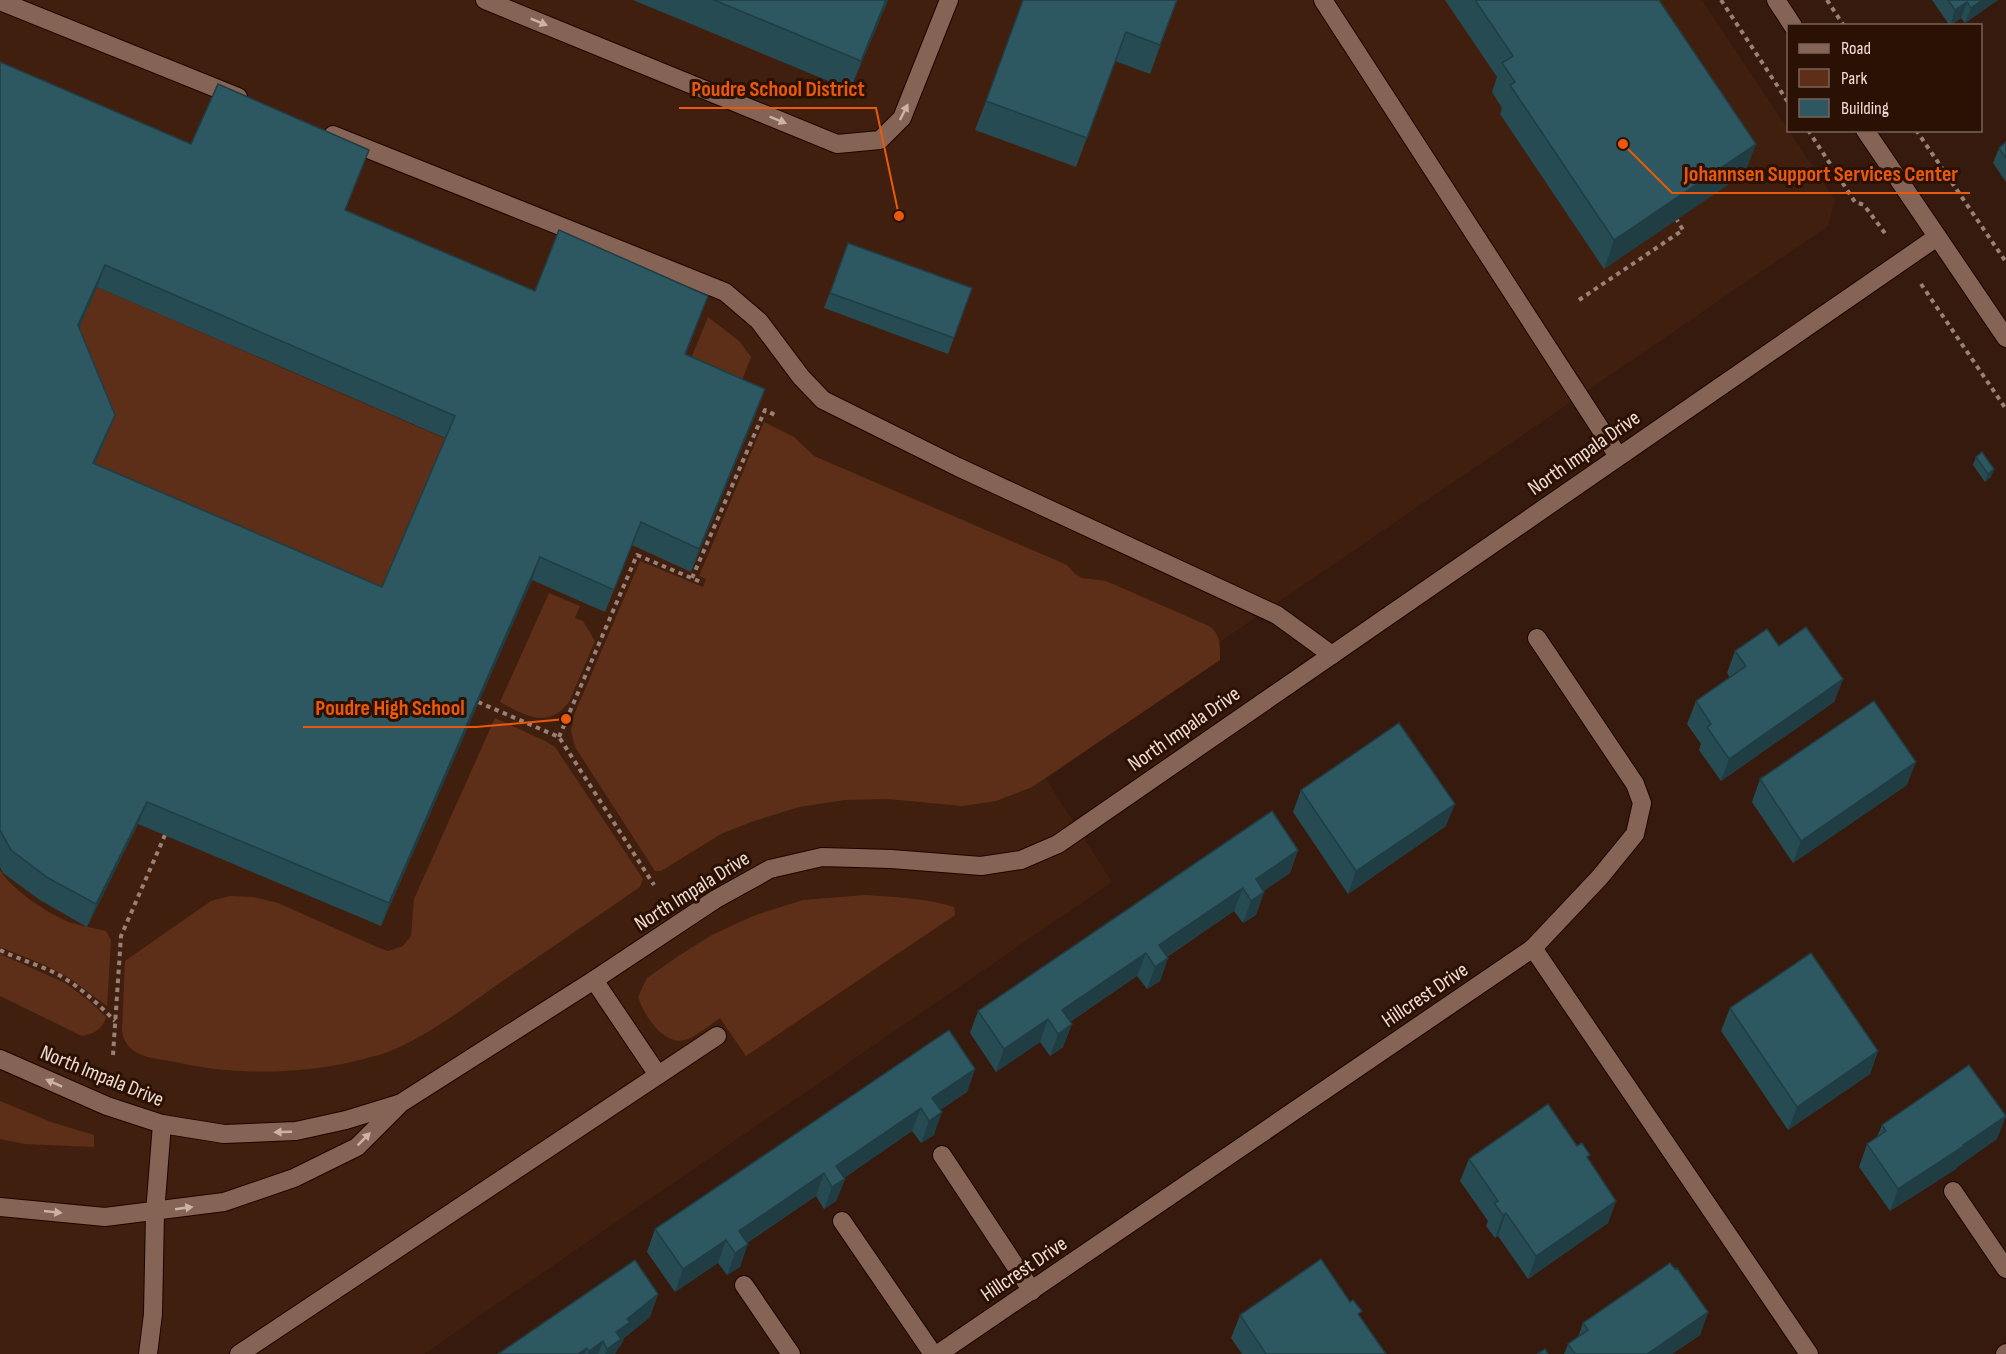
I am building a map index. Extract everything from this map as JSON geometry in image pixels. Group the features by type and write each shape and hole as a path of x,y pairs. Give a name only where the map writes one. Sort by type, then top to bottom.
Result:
{"street":[{"path":"485,0 837,144 880,140 902,118 949,0"},
{"path":"1323,0 1618,456"},
{"path":"1776,0 1792,24"},
{"path":"0,2 30,7 249,102"},
{"path":"315,128 725,292 759,321 801,377 823,400 958,467 1277,615 1332,656"},
{"path":"1865,132 2006,338"},
{"name":"North Impala Drive","path":"0,1207 105,1218 224,1203 294,1178 357,1147 401,1103 716,899 770,869 822,857 891,859 981,866 1021,860 1058,844 1937,237"},
{"name":"Hillcrest Drive","path":"936,1354 1032,1291 1533,948 1600,877 1635,834 1642,803 1635,784 1537,638"},
{"path":"1533,948 1809,1354"},
{"path":"594,980 658,1075"},
{"path":"239,1354 717,1036"},
{"name":"North Impala Drive","path":"0,1059 107,1106 162,1124 224,1134 296,1131 345,1120 401,1103"},
{"path":"148,1354 153,1314 155,1213 162,1124"},
{"path":"942,1155 1032,1291"},
{"path":"1953,1191 2006,1269"},
{"path":"842,1221 936,1354"},
{"path":"744,1286 791,1354"}],"path":[{"path":"1721,0 1787,100"},
{"path":"1827,0 1843,24"},
{"path":"1809,132 1855,202 1864,205 1959,338 2006,409"},
{"path":"1917,132 2006,262"},
{"path":"1579,300 1683,230 1677,220"},
{"path":"692,578 765,410 775,415"},
{"path":"559,737 637,555 701,582"},
{"path":"478,702 559,737 654,885"},
{"path":"113,1055 121,936 165,835"},
{"path":"0,950 46,968 71,982 93,999 115,1021"}],"shaded area":[{"path":"0,0 1702,0 1787,128 1787,132 1790,132 1835,200 1828,226 1217,644 1219,658 1046,779 1112,882 424,1354 0,1354"}],"green space":[{"path":"97,287 446,439 374,609 85,486 70,348"},
{"path":"708,317 739,341 751,357 737,393 685,373"},
{"path":"764,422 794,437 814,456 1067,565 1082,578 1106,581 1209,626 1218,637 1220,660 1032,787 996,801 962,806 888,799 845,800 799,807 721,834 661,871 655,871 575,747 571,731 574,715 640,561 703,587 706,579 699,576"},
{"path":"549,593 580,606 575,618 583,621 595,641 569,702 561,711 544,718 527,715 500,702"},
{"path":"495,718 555,747 643,879 640,887 446,1020 384,1054 319,1068 272,1072 203,1067 144,1056 130,1047 122,1031 125,961 211,901 230,896 253,897 278,903 388,951 403,946 411,936 414,899"},
{"path":"0,870 21,893 51,913 69,922 106,931 111,940 107,1006 71,979 45,965 0,947"},
{"path":"865,895 910,898 943,904 954,907 955,915 746,1056 720,1018 692,1037 679,1041 664,1035 645,1013 638,997 647,978 712,935 753,916 803,900"},
{"path":"0,954 65,983 106,1017 103,1025 94,1032 82,1036 0,996"},
{"path":"0,1101 51,1122 94,1135 94,1147 25,1144 0,1139"}],"building":[{"path":"714,0 886,0 861,61"},
{"path":"1023,0 1177,0 1160,45 1126,32 1087,138 986,101"},
{"path":"1475,0 1659,0 1756,144 1614,240 1510,85 1515,82 1502,63 1513,56"},
{"path":"1948,0 1982,0 1971,8 1967,2 1955,10"},
{"path":"0,62 191,144 218,84 369,150 345,210 535,291 559,230 708,296 685,354 765,389 699,549 641,522 614,590 540,557 389,903 147,802 96,904 48,878 11,850 0,830","holes":["105,265 455,416 382,587 93,463 115,415 78,325"]},
{"path":"2006,142 2006,158 1999,148"},
{"path":"848,243 972,288 954,338 830,293"},
{"path":"1982,452 1994,469 1988,474 1976,457"},
{"path":"1806,627 1843,679 1729,759 1707,727 1711,724 1696,701 1746,666 1735,651 1767,629 1779,646"},
{"path":"1874,701 1916,762 1801,841 1760,779"},
{"path":"1399,723 1455,804 1356,871 1301,790"},
{"path":"1272,811 1298,850 1256,879 1264,892 1251,901 1243,888 1159,945 1168,958 1155,967 1146,953 1062,1010 1072,1024 1058,1034 1048,1019 1004,1049 978,1011"},
{"path":"1811,953 1878,1051 1797,1107 1730,1008"},
{"path":"949,1030 975,1069 932,1098 942,1112 929,1121 921,1108 836,1166 845,1179 832,1187 824,1173 739,1231 748,1244 735,1253 726,1240 683,1269 655,1229"},
{"path":"1969,1065 2006,1116 1898,1189 1867,1144 1886,1131 1882,1125"},
{"path":"1548,1104 1577,1146 1582,1143 1590,1155 1587,1157 1616,1201 1536,1256 1506,1213 1503,1215 1494,1203 1498,1201 1469,1159"},
{"path":"1321,1259 1350,1302 1353,1300 1362,1311 1358,1314 1386,1354 1266,1354 1240,1315"},
{"path":"635,1260 658,1294 627,1319 630,1322 616,1332 621,1339 607,1349 603,1341 589,1351 587,1348 578,1354 498,1354"},
{"path":"1670,1263 1675,1269 1677,1268 1708,1312 1647,1354 1575,1354 1568,1344 1588,1330 1583,1323"},
{"path":"1545,1349 1548,1354 1537,1354"}],"place":[{"name":"Johannsen Support Services Center","path":"1623,144"},
{"name":"Poudre School District","path":"899,216"},
{"name":"Poudre High School","path":"566,719"}]}
